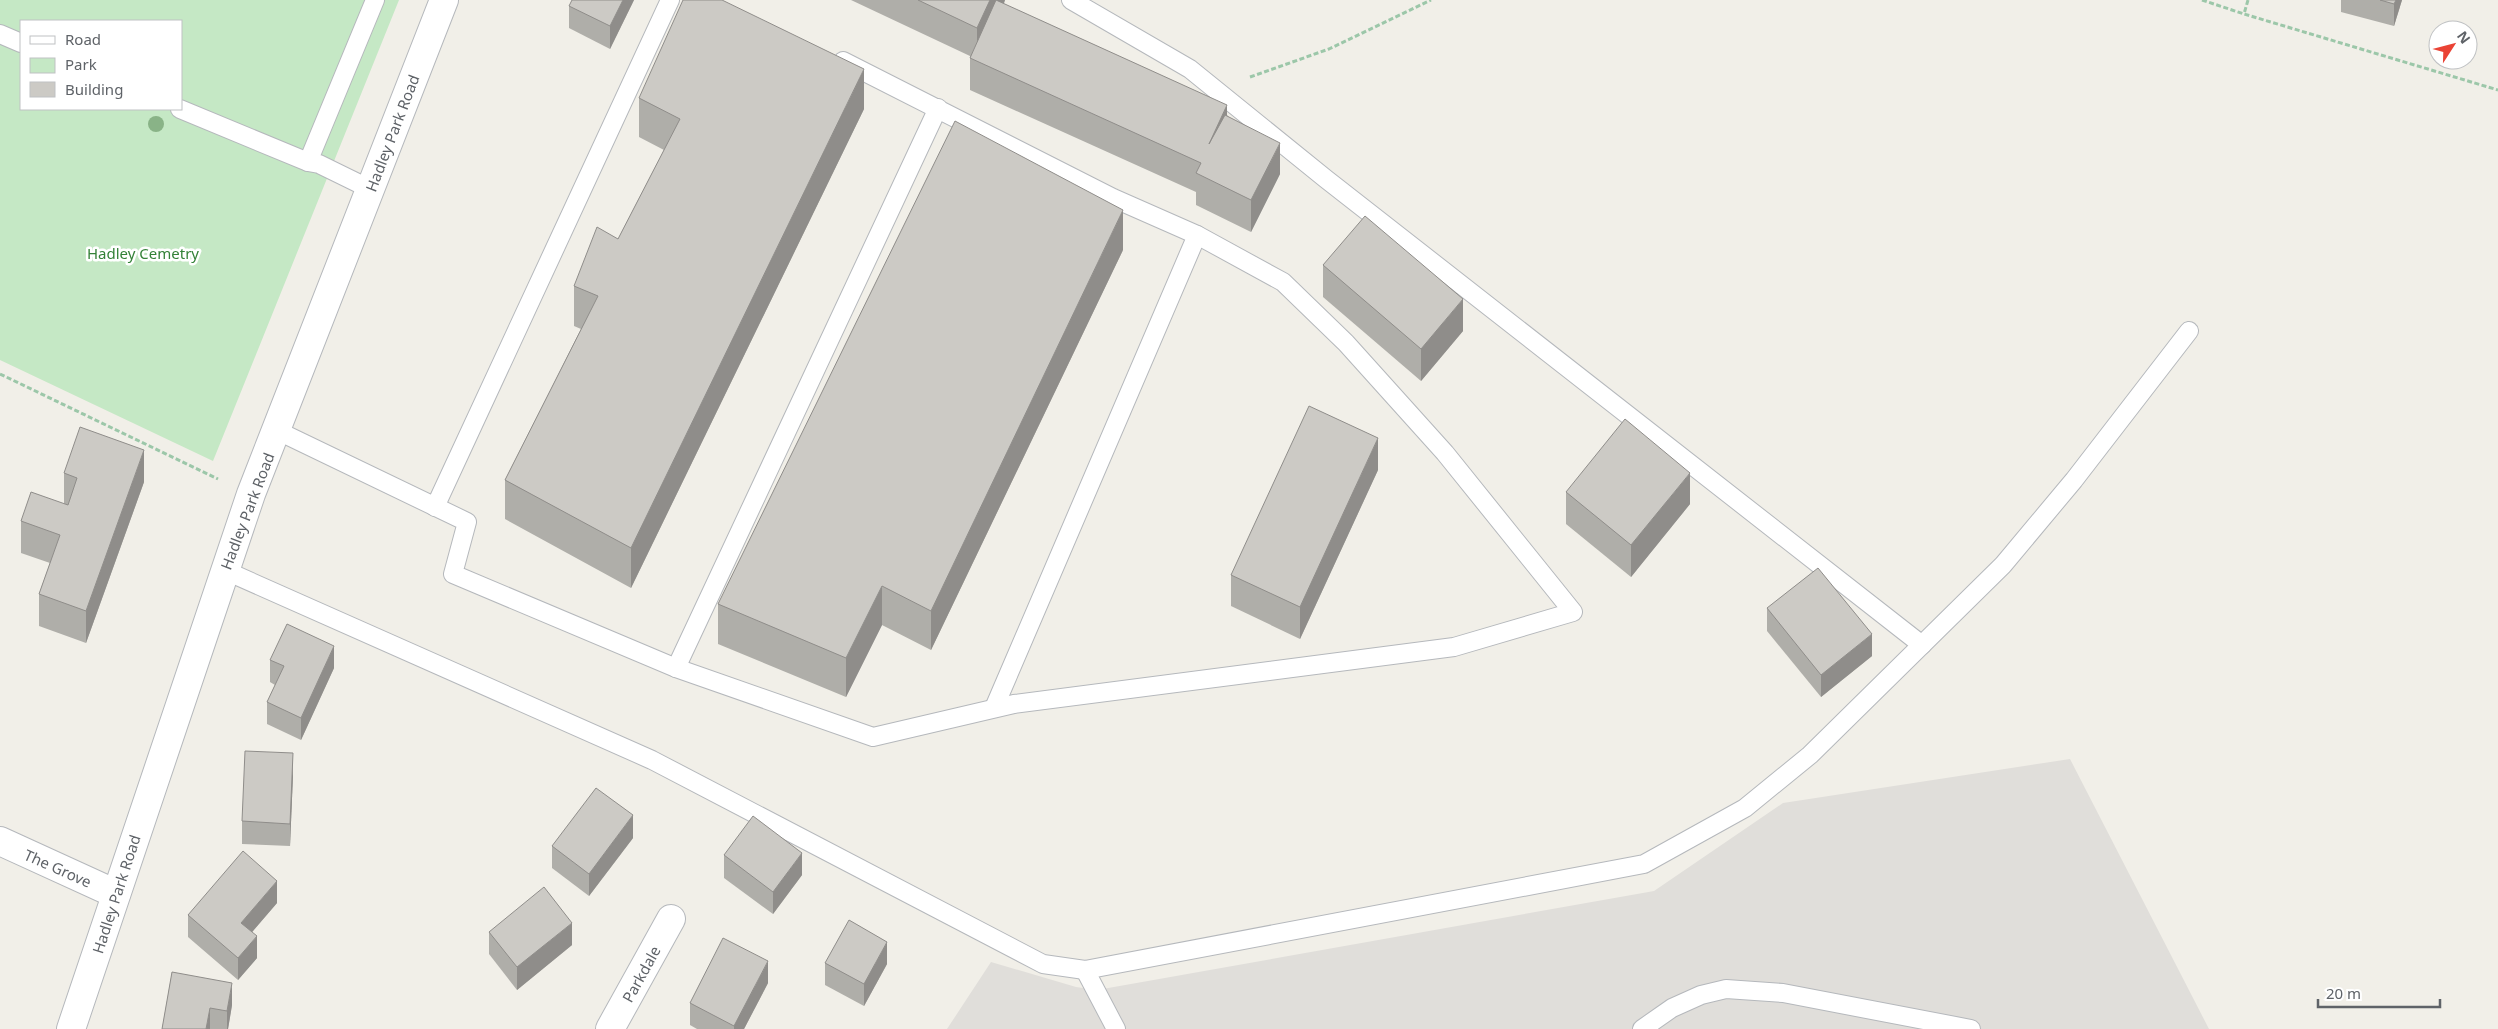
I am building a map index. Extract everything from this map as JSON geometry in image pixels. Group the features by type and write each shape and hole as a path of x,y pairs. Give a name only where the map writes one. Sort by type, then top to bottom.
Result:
{"street":[{"name":"Hadley Park Road","path":"71,1029 251,494 278,431 444,0"},
{"name":"The Grove","path":"0,840 116,894"},
{"name":"Parkdale","path":"610,1029 671,920"}],"lane":[{"path":"308,162 375,0"},
{"path":"436,507 670,0"},
{"path":"1071,0 1190,69 1326,179 1922,645"},
{"path":"0,34 20,42"},
{"path":"278,431 467,522 453,574 676,668 873,737 1014,704 1454,647 1574,612 1445,452 1346,343 1284,282 1197,235 1113,198 832,55"},
{"path":"676,668 938,108"},
{"path":"182,110 308,162 319,164 370,189"},
{"path":"994,708 1197,235"},
{"path":"224,570 652,760 1043,964 1085,970 1644,864 1745,808 1810,755 2003,565 2074,480 2189,331"},
{"path":"1085,970 1116,1029"},
{"path":"1642,1029 1679,1005 1700,995 1726,989 1783,993 1971,1029"}],"path":[{"path":"1250,77 1329,49 1431,0"},
{"path":"2202,0 2498,90"},
{"path":"2244,14 2248,0"},
{"path":"0,374 251,494"}],"shaded area":[{"path":"2070,759 2209,1029 947,1029 991,962 1076,987 1097,990 1654,891 1783,803"}],"green space":[{"name":"Hadley Cemetry","path":"0,0 399,0 213,461 0,360"}],"building":[{"path":"572,0 623,0 610,26 569,6"},
{"path":"683,0 722,0 864,69 631,548 505,480 598,296 574,286 597,227 618,239 680,119 639,98"},
{"path":"918,0 990,0 977,28"},
{"path":"996,0 1227,105 1209,144 1225,115 1280,143 1251,200 1196,173 1201,163 970,58"},
{"path":"2380,0 2396,0 2394,4"},
{"path":"955,121 1123,210 931,611 882,586 846,658 718,604"},
{"path":"1365,216 1463,299 1421,349 1323,265"},
{"path":"1309,406 1378,438 1300,607 1231,575"},
{"path":"1625,419 1690,473 1631,545 1566,492"},
{"path":"80,427 144,450 86,611 39,594 60,535 21,521 31,492 68,505 77,478 64,473"},
{"path":"1818,568 1872,634 1821,675 1767,608"},
{"path":"287,624 334,646 301,718 267,702 284,666 270,660"},
{"path":"245,751 293,753 290,824 242,821"},
{"path":"596,788 633,815 589,874 552,846"},
{"path":"753,816 802,853 773,892 724,855"},
{"path":"243,851 277,881 241,923 257,936 238,958 188,915"},
{"path":"544,887 572,923 517,967 489,932"},
{"path":"849,920 887,942 864,984 825,963"},
{"path":"723,938 768,961 734,1026 690,1003"},
{"path":"172,972 232,983 227,1011 210,1008 206,1029 162,1029"}]}
